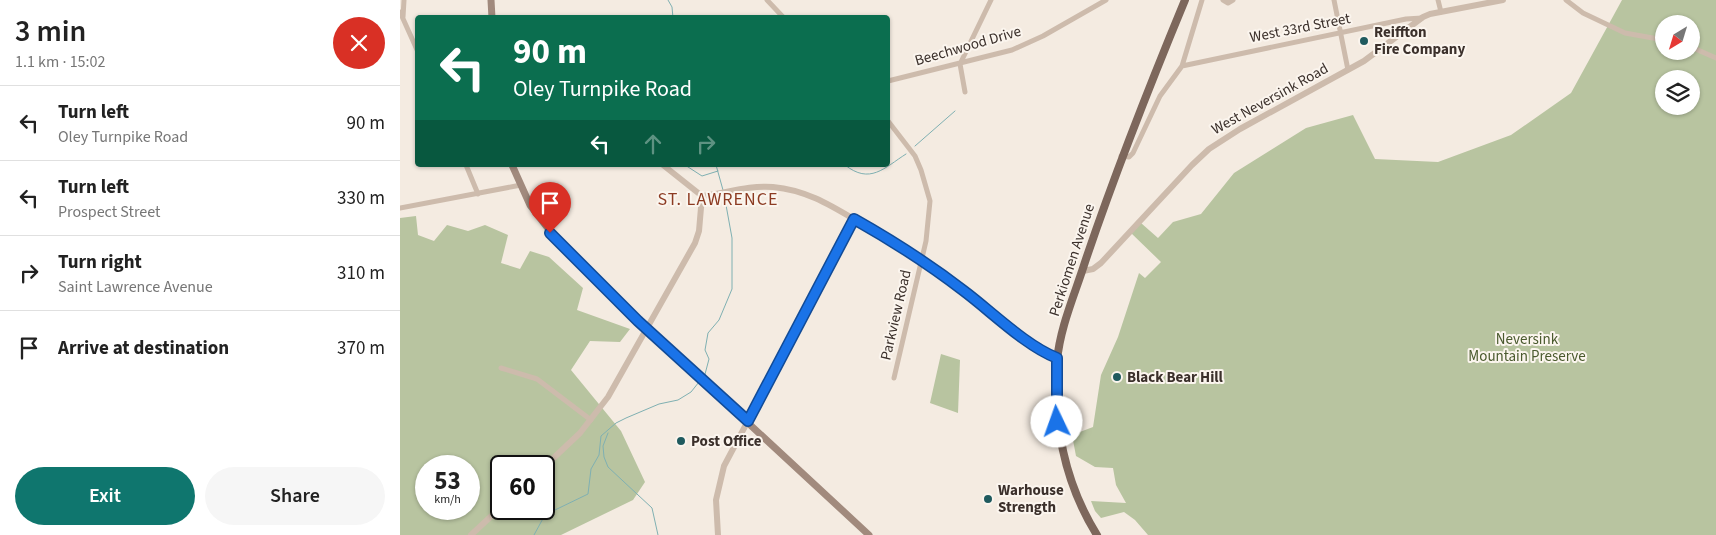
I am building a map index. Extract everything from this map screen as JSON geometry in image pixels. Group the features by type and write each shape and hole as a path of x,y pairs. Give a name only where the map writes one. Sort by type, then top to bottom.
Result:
{"main road":[{"path":"491,0 492,15"},
{"name":"Perkiomen Avenue","path":"1097,535 1075,493 1061,450 1057,416 1057,358 1065,324 1122,156 1185,0"},
{"path":"513,167 538,216 558,242 647,330 748,421 869,535"}],"street":[{"path":"403,18 404,0"},
{"path":"767,0 781,15"},
{"path":"965,92 960,64 991,0"},
{"name":"Beechwood Drive","path":"890,81 960,64 1023,46 1106,0"},
{"path":"1122,156 1129,157 1133,153 1160,96 1182,66 1202,0"},
{"path":"1223,0 1228,3 1233,0"},
{"path":"1334,0 1348,70"},
{"path":"1438,0 1441,12"},
{"name":"West Neversink Road","path":"1083,271 1093,270 1209,149 1240,129 1381,50 1423,18 1441,12 1503,0"},
{"path":"1566,0 1583,13 1625,33 1655,38"},
{"path":"400,12 415,45"},
{"name":"West 33rd Street","path":"1182,66 1406,19 1423,18"},
{"path":"1700,51 1716,58"},
{"name":"Parkview Road","path":"890,124 911,150 925,182 930,215 922,259 894,378"},
{"path":"467,167 478,194"},
{"path":"666,167 702,196 763,187 793,190 820,199 922,259 1038,351 1057,358"},
{"path":"400,208 521,185"},
{"path":"555,456 591,420 617,384 695,243 702,196"},
{"path":"718,535 715,519 719,483 727,460 854,219"},
{"path":"501,368 537,379 591,420"},
{"path":"471,535 490,517"}],"green space":[{"name":"Neversink Mountain Preserve","path":"1622,0 1716,0 1716,535 1148,535 1135,520 1124,512 1101,518 1095,511 1091,501 1126,503 1116,485 1113,468 1095,467 1076,456 1072,435 1093,427 1101,375 1118,337 1139,273 1145,278 1161,262 1131,233 1141,223 1158,238 1173,222 1201,214 1234,173 1306,128 1353,115 1375,159 1438,162 1511,135 1571,93"},
{"path":"416,216 418,235 434,241 447,225 468,231 485,225 508,235 501,263 520,269 530,251 549,257 583,288 577,310 630,329 620,342 590,341 571,370 621,431 645,482 633,500 561,535 400,535 400,218"},
{"path":"941,354 960,360 958,413 930,403"}],"waterway":[{"path":"668,0 672,7 673,15"},
{"path":"915,146 955,111"},
{"path":"890,165 906,154"},
{"path":"688,167 702,176 718,171"},
{"path":"717,167 723,190"},
{"path":"848,167 862,174 877,172 887,167"},
{"path":"704,378 709,359 705,350 708,333 719,320 732,289 732,238 724,194"},
{"path":"534,535 546,513 552,508 555,510 588,494 591,469 599,455 601,436 616,423 626,418 659,404 678,400 691,392 699,382"},
{"path":"608,433 603,446 604,457 608,467 652,508 658,535"}],"place":[{"name":"Reiffton Fire Company","path":"1364,41"},
{"name":"Black Bear Hill","path":"1117,377"},
{"name":"Post Office","path":"681,441"},
{"name":"Warhouse Strength","path":"988,499"}],"district":[{"name":"ST. LAWRENCE","path":"718,199"}],"route":[{"path":"550,233 638,321 748,421 854,219 909,250 1014,329 1038,351 1057,358 1057,422"}]}
